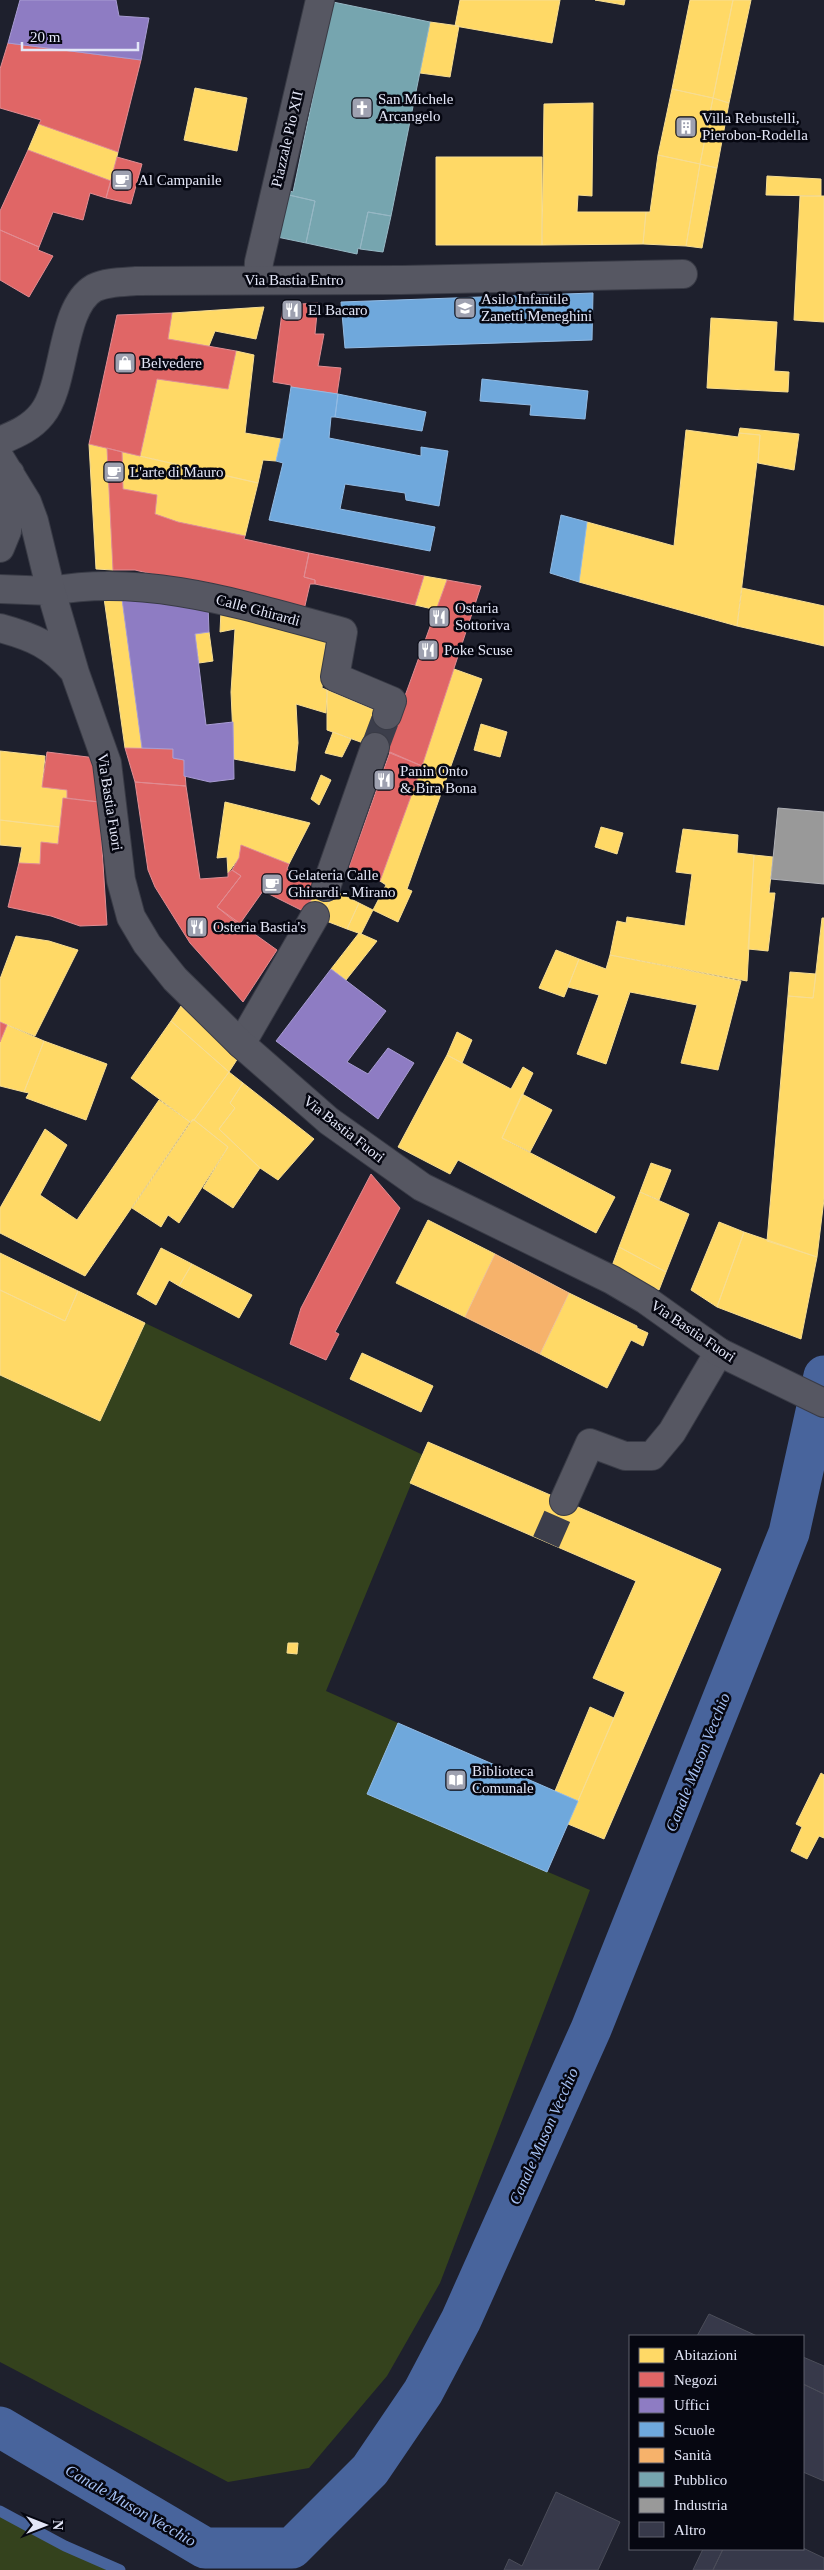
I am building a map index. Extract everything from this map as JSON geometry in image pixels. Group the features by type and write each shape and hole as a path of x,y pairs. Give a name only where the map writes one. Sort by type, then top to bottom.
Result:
{"street":[{"name":"Piazzale Pio XII","path":"258,279 259,262 320,0"},
{"name":"Via Bastia Entro","path":"0,441 25,430 43,414 54,394 73,318 93,289 112,283 258,279 402,280 683,274"},
{"path":"0,548 6,532 5,465"},
{"name":"Via Bastia Fuori","path":"5,465 27,502 34,521 50,591 75,672 107,763 121,880 131,917 147,944 175,979 241,1044 329,1121 422,1187 612,1280 646,1300 719,1352 824,1403"},
{"name":"Calle Ghirardi","path":"50,591 68,588 113,587 193,593 343,632 335,677 392,701 387,715"},
{"path":"0,589 50,591"},
{"name":"Via Bastia Fuori","path":"0,628 26,635 49,646 75,672"},
{"path":"326,887 375,747"},
{"path":"241,1044 315,916"},
{"path":"564,1501 590,1444 624,1456 652,1456 672,1432 719,1352"}],"green space":[{"path":"145,1323 423,1455 326,1691 398,1723 367,1794 590,1890 440,2283 387,2376 309,2468 228,2482 0,2362 0,1375 100,1421"},
{"path":"0,2514 110,2570 0,2570"}],"building: Abitazioni":[{"path":"460,0 560,0 552,43 455,26"},
{"path":"595,0 625,0 624,5"},
{"path":"690,0 733,0 713,98 672,89"},
{"path":"733,0 751,0 729,103 713,98"},
{"path":"430,22 459,26 450,77 420,73"},
{"path":"195,88 247,98 237,151 184,140"},
{"name":"Villa Rebustelli, Pierobon-Rodella","path":"672,89 713,98 700,164 658,155"},
{"path":"713,98 729,103 717,168 700,164"},
{"path":"593,103 592,196 578,195 577,212 646,212 643,244 542,245 544,104"},
{"path":"39,124 118,152 111,181 28,150"},
{"path":"658,155 700,164 686,246 643,244 646,212 650,212"},
{"path":"436,157 542,157 542,245 436,245"},
{"path":"700,164 717,168 702,248 686,246"},
{"path":"767,176 821,179 821,196 766,195"},
{"path":"800,196 824,196 824,322 794,320"},
{"path":"264,307 256,339 215,331 209,346 168,339 172,313"},
{"path":"711,318 777,322 774,371 789,372 788,392 707,388"},
{"path":"236,351 254,355 245,433 281,439 276,461 263,460 258,483 140,456 157,379 228,389"},
{"path":"740,428 799,434 794,470 758,463 760,435 739,433"},
{"path":"686,430 738,437 739,433 760,435 737,626 579,582 587,522 674,546"},
{"path":"89,444 107,448 113,570 96,569"},
{"path":"122,452 258,483 245,536 178,522 155,514 157,495 123,489"},
{"path":"424,576 447,580 437,610 415,605"},
{"path":"742,588 824,606 824,646 737,626"},
{"path":"104,598 122,599 142,748 125,748"},
{"path":"221,610 326,635 322,688 327,690 326,713 296,704 298,743 295,771 234,759 231,692 235,629 220,632"},
{"path":"209,632 213,661 199,663 195,634"},
{"path":"454,669 482,679 407,889 412,891 398,922 373,910 386,885 380,881"},
{"path":"327,690 377,711 366,744 327,730"},
{"path":"377,711 397,719 385,751 366,744"},
{"path":"481,724 507,732 500,757 474,750"},
{"path":"333,732 351,739 342,757 325,753"},
{"path":"0,751 45,756 42,787 67,790 67,798 63,798 60,827 0,820"},
{"path":"321,775 331,780 319,805 311,799"},
{"path":"225,802 310,823 289,864 241,845 239,858 228,873 227,857 217,858"},
{"path":"0,820 60,827 58,844 41,842 40,864 19,863 22,847 0,845"},
{"path":"601,827 623,833 617,854 595,847"},
{"path":"683,829 738,835 737,853 754,855 747,981 610,955 617,921 626,923 627,917 685,926 692,874 676,872"},
{"path":"754,855 773,857 769,893 775,893 768,951 748,949"},
{"path":"319,884 335,891 321,919 305,912"},
{"path":"335,891 359,903 347,929 321,919"},
{"path":"359,903 373,910 361,934 347,929"},
{"path":"822,918 824,918 824,1199 817,1257 767,1241 788,996 813,998"},
{"path":"359,933 377,941 346,980 331,969"},
{"path":"16,936 49,941 78,950 35,1036 0,1022 0,979"},
{"path":"556,950 579,959 564,997 539,988"},
{"path":"610,955 741,981 718,1070 681,1063 697,1005 630,992 606,1064 577,1054 599,995 568,987 579,959 606,969"},
{"path":"790,972 816,974 813,998 788,996"},
{"path":"181,1006 238,1058 229,1072 171,1021"},
{"path":"171,1021 229,1072 194,1120 190,1122 131,1078"},
{"path":"7,1025 44,1041 24,1092 0,1086 0,1042"},
{"path":"457,1032 472,1040 462,1063 447,1055"},
{"path":"44,1041 107,1064 86,1120 26,1098 29,1093 24,1092"},
{"path":"447,1055 511,1089 523,1067 533,1073 502,1138 615,1197 596,1233 458,1160 450,1174 398,1147"},
{"path":"229,1072 243,1083 230,1103 235,1108 219,1129 260,1168 233,1208 203,1188 228,1147 194,1120"},
{"path":"243,1083 314,1139 278,1180 260,1168 219,1129 235,1108 230,1103"},
{"path":"522,1094 552,1110 530,1152 502,1138"},
{"path":"159,1100 190,1122 85,1276 0,1233 0,1208 45,1129 67,1145 40,1195 77,1220"},
{"path":"193,1119 228,1147 179,1223 168,1215 161,1227 132,1208"},
{"path":"651,1163 671,1170 659,1200 640,1192"},
{"path":"640,1192 689,1214 666,1272 619,1247"},
{"path":"428,1220 495,1254 465,1317 396,1283"},
{"path":"719,1222 744,1232 717,1307 691,1290"},
{"path":"744,1232 817,1257 801,1339 717,1307"},
{"path":"619,1247 666,1272 659,1290 612,1266"},
{"path":"161,1248 192,1264 179,1286 169,1280 156,1305 137,1294"},
{"path":"0,1253 78,1291 65,1321 0,1290"},
{"path":"192,1264 252,1295 239,1318 179,1286"},
{"path":"0,1290 65,1321 78,1291 145,1323 100,1421 0,1375"},
{"path":"569,1293 648,1333 643,1346 631,1340 607,1388 540,1354"},
{"path":"362,1353 433,1386 421,1412 350,1379"},
{"path":"428,1442 721,1569 604,1839 568,1824 625,1692 593,1678 636,1581 410,1483"},
{"path":"288,1643 298,1643 297,1654 287,1653"},
{"path":"590,1707 614,1718 578,1801 555,1791"},
{"path":"821,1773 824,1775 824,1838 819,1836 807,1859 791,1851 802,1827 796,1824"}],"building: Negozi":[{"path":"8,43 141,60 118,152 39,124 41,120 0,108 0,69"},
{"path":"28,150 111,181 106,198 90,193 83,220 53,212 39,247 0,230 0,211"},
{"path":"117,157 142,164 131,204 106,198"},
{"path":"0,230 39,247 38,250 53,256 29,297 0,280"},
{"path":"318,303 315,334 324,334 318,366 341,368 337,394 291,387 291,385 273,382 283,305"},
{"path":"172,313 168,339 236,351 228,389 157,379 140,456 89,444 117,315"},
{"path":"107,448 122,452 123,489 157,495 155,514 178,522 245,536 244,539 309,553 304,577 315,580 315,584 310,584 304,610 135,570 113,570"},
{"path":"309,553 424,576 415,605 315,584 315,580 304,577"},
{"path":"447,580 481,586 422,766 385,751"},
{"path":"125,748 173,749 173,758 184,760 186,786 135,782"},
{"path":"47,752 96,758 99,802 67,798 67,790 42,787"},
{"path":"390,752 422,766 380,881 349,867"},
{"path":"135,782 186,786 200,879 228,877 228,873 232,870 241,876 217,907 277,950 243,1002 190,943 155,887 148,870"},
{"path":"63,798 99,802 107,925 80,926 51,916 8,907 19,863 40,864 41,842 58,844"},
{"path":"241,845 289,864 287,869 319,884 305,912 263,891 239,925 217,907 241,876 232,870 239,858"},
{"path":"0,1022 7,1025 0,1042"},
{"path":"371,1174 400,1208 335,1332 339,1334 326,1360 290,1344 301,1308"}],"building: Uffici":[{"path":"20,0 116,0 119,16 149,18 141,60 8,43"},
{"path":"122,599 208,605 209,632 195,634 206,725 233,722 234,779 210,782 184,776 184,760 173,758 173,749 142,748"},
{"path":"331,969 386,1011 347,1062 368,1074 388,1048 414,1063 378,1119 276,1041"}],"building: Scuole":[{"path":"593,293 592,340 345,348 341,302"},
{"path":"482,379 588,391 585,419 530,415 531,405 480,401"},
{"path":"291,387 338,394 335,417 331,417 329,438 421,456 421,447 448,451 439,506 406,500 405,493 345,484 340,509 435,527 430,551 269,520 283,463 276,461 281,439 283,439"},
{"path":"338,394 426,412 422,431 335,417"},
{"path":"561,515 587,522 579,582 550,573"},
{"path":"398,1723 578,1801 547,1872 367,1794"}],"building: Sanità":[{"path":"495,1254 569,1293 540,1354 465,1317"}],"building: Pubblico":[{"name":"San Michele Arcangelo","path":"333,2 430,22 391,216 368,212 360,249 358,248 357,254 306,243 315,201 289,195 290,191 293,192"},
{"path":"287,191 290,191 289,195 315,201 306,243 277,237"},
{"path":"368,212 391,216 383,252 360,249"}],"building: Industria":[{"path":"778,808 824,812 824,884 771,879"}],"building: Altro":[{"path":"709,2314 755,2335 698,2335"},
{"path":"804,2357 824,2366 824,2394 804,2384"},
{"path":"804,2384 824,2394 824,2481 804,2472"},
{"path":"556,2492 620,2522 598,2570 504,2570 509,2559 522,2566"},
{"path":"804,2548 824,2558 824,2570 713,2570 723,2550 804,2550"},
{"path":"703,2550 723,2550 713,2570 693,2570"}],"waterway":[{"name":"Canale Muson Vecchio","path":"0,2427 205,2548 292,2548 370,2470 423,2392 461,2320 591,2029 789,1533 824,1376"},
{"path":"0,2511 65,2546 120,2570"}],"tunnel":[{"path":"375,747 387,715"},
{"path":"546,1542 564,1501"}],"place":[{"name":"San Michele Arcangelo","path":"362,108"},
{"name":"Villa Rebustelli, Pierobon-Rodella","path":"686,127"},
{"name":"Al Campanile","path":"122,180"},
{"name":"Asilo Infantile Zanetti Meneghini","path":"465,308"},
{"name":"El Bacaro","path":"292,310"},
{"name":"Belvedere","path":"125,363"},
{"name":"L'arte di Mauro","path":"114,472"},
{"name":"Ostaria Sottoriva","path":"439,617"},
{"name":"Poke Scuse","path":"428,650"},
{"name":"Panin Onto & Bira Bona","path":"384,780"},
{"name":"Gelateria Calle Ghirardi - Mirano","path":"272,884"},
{"name":"Osteria Bastia's","path":"197,927"},
{"name":"Biblioteca Comunale","path":"456,1780"}]}
